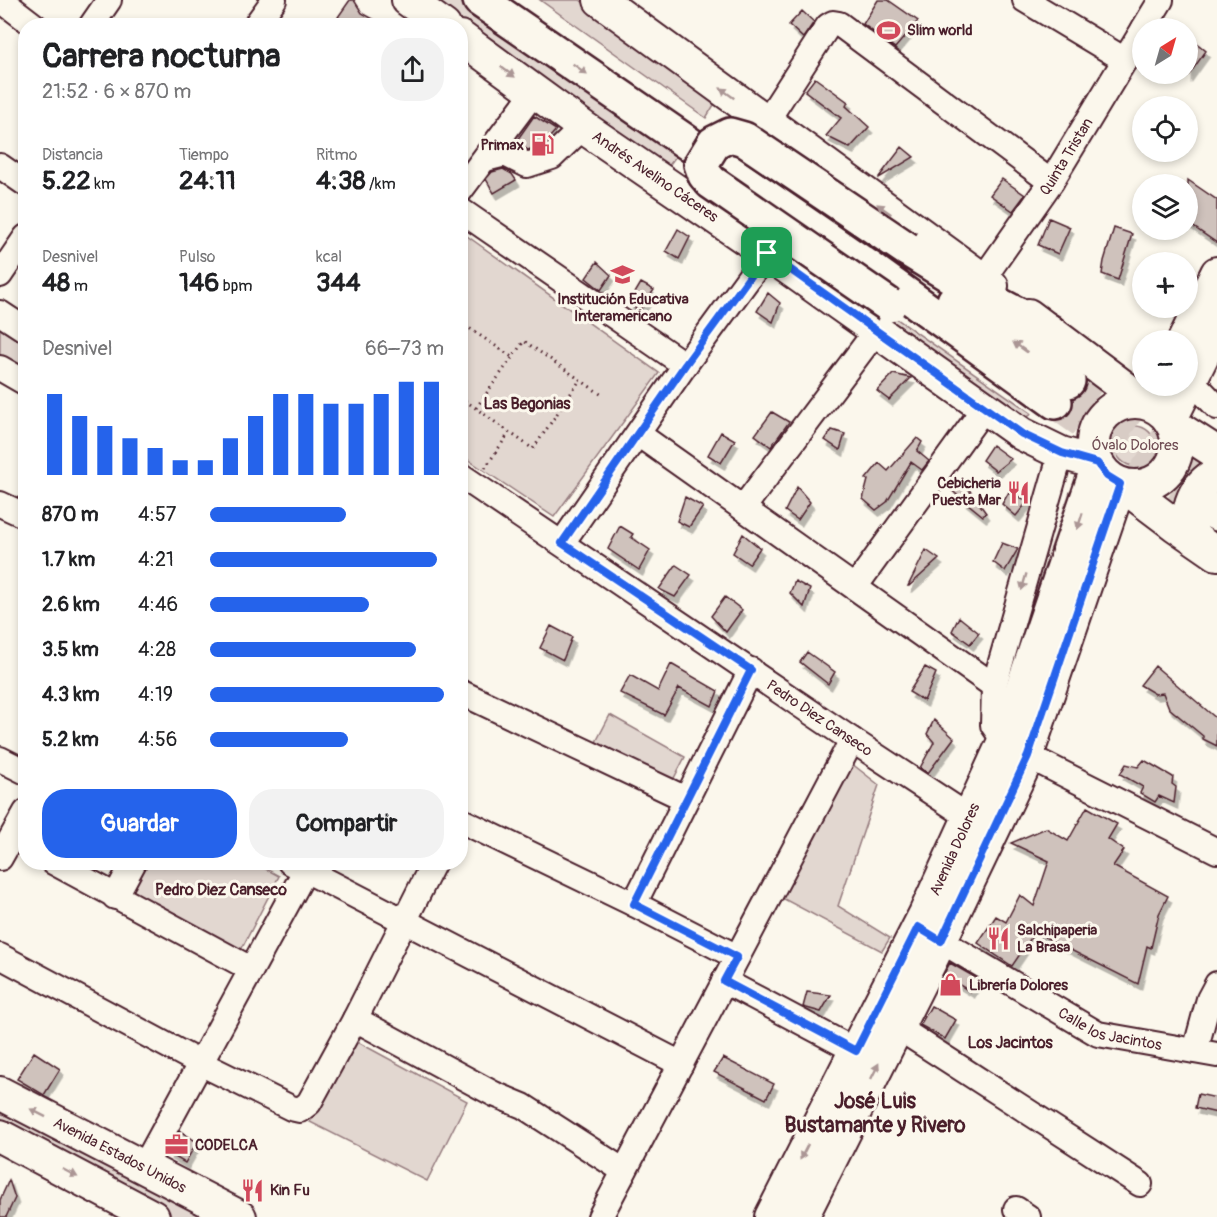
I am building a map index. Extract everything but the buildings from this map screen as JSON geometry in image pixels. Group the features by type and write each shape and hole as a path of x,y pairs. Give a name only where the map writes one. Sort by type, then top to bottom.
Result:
{"highway":[{"path":"480,0 872,269 1062,383"},
{"path":"518,0 1062,383"},
{"path":"1049,331 988,299 907,249 744,139 730,135 714,143 701,164 705,175 711,182 882,318 1017,390 1062,383"}],"main road":[{"path":"600,0 983,279 1049,331 1062,383"},
{"name":"Andrés Avelino Cáceres","path":"468,44 583,127 767,253 882,318 985,408 1022,434 1109,474"},
{"path":"1189,330 1217,273"},
{"path":"1198,366 1217,327"},
{"path":"1022,434 1047,424 1077,387 1083,374 1062,383"},
{"path":"1062,383 1159,407 1217,453"},
{"path":"1159,407 1172,396"},
{"path":"1109,474 1137,486 1151,483 1163,476 1172,465 1177,451 1177,437 1159,407 1130,402 1117,405 1097,423 1093,436 1093,450 1109,474 1206,546"},
{"path":"1206,546 1189,523 1190,506 1196,491 1207,478 1217,473"},
{"name":"Avenida Dolores","path":"771,1217 856,1051 930,934 1009,741 1109,474"},
{"name":"Avenida Dolores","path":"809,1214 897,1027 969,817 1009,741"},
{"name":"Avenida Estados Unidos","path":"0,1093 240,1217"},
{"path":"0,1136 153,1217"}],"street":[{"path":"1,0 25,18"},
{"path":"97,18 109,0"},
{"path":"261,18 274,0"},
{"path":"1024,0 1125,60"},
{"name":"Quinta Tristan","path":"1150,18 1161,0"},
{"path":"766,122 828,26 833,23 839,24 1051,182"},
{"name":"Quinta Tristan","path":"983,279 1051,182 1132,48"},
{"path":"468,181 534,92"},
{"path":"485,159 505,154 526,165 552,157 583,127"},
{"path":"0,166 18,178"},
{"path":"468,216 685,365"},
{"path":"0,274 18,248"},
{"path":"562,543 685,365 767,253"},
{"path":"0,313 18,325"},
{"path":"743,508 882,318"},
{"path":"0,368 18,378"},
{"path":"1198,387 1217,407"},
{"path":"855,587 985,408"},
{"path":"638,434 994,686"},
{"path":"1062,453 994,686 1009,741 1217,851"},
{"name":"Pedro Diez Canseco","path":"468,486 562,543 969,817"},
{"path":"0,504 18,512"},
{"path":"634,904 751,670"},
{"path":"468,696 686,799"},
{"path":"600,1217 852,740"},
{"path":"0,759 18,768"},
{"path":"468,824 634,904 737,957"},
{"path":"0,858 18,832"},
{"path":"67,870 252,969"},
{"path":"115,897 130,870"},
{"path":"144,1167 252,969 296,870"},
{"path":"303,870 681,1064"},
{"path":"0,956 200,1063 291,1108 300,1110 309,1103 355,1019 430,870"},
{"name":"Calle los Jacintos","path":"930,934 1098,1034 1206,1053"},
{"path":"724,981 856,1051"},
{"path":"1206,1053 1209,999 1217,984"},
{"path":"355,1019 494,1094 523,1106 624,1171"},
{"path":"897,1027 1140,1184"}],"path":[{"path":"468,327 512,357"},
{"path":"476,408 524,341 602,395"},
{"path":"468,402 533,449 580,380"},
{"path":"468,483 509,433"}],"green space":[{"path":"425,0 462,0 679,152 665,171 468,31 468,18 450,18"},
{"path":"540,0 580,0 717,100 706,118"},
{"path":"773,232 1031,413 1025,422 893,331"},
{"path":"468,237 659,373 554,517 468,460"},
{"path":"0,323 18,335 18,369 0,358"},
{"name":"Óvalo Dolores","path":"1135,426 1149,432 1155,446 1149,460 1135,466 1121,460 1115,446 1121,432"},
{"path":"1076,488 1007,696 1002,692 1070,492"},
{"path":"610,715 685,757 673,780 596,742"},
{"path":"847,760 879,785 838,906 890,938 882,951 782,898"},
{"path":"140,870 268,870 279,876 240,952 129,893"},
{"path":"354,1040 467,1101 427,1181 310,1122"},
{"path":"0,1101 220,1217 175,1217 0,1126"}],"tunnel":[{"path":"1068,381 1217,486"},
{"path":"1055,402 1204,506"}],"place":[{"name":"Slim world","path":"889,30"},
{"name":"Primax","path":"542,145"},
{"name":"Institución Educativa Interamericano","path":"623,275"},
{"name":"Cebicheria Puesta Mar","path":"1019,492"},
{"name":"Salchipaperia La Brasa","path":"999,939"},
{"name":"Librería Dolores","path":"951,985"},
{"name":"CODELCA","path":"177,1145"},
{"name":"Kin Fu","path":"252,1190"}],"district":[{"name":"Las Begonias","path":"527,403"},
{"name":"Pedro Diez Canseco","path":"221,889"},
{"name":"Los Jacintos","path":"1010,1042"},
{"name":"José Luis Bustamante y Rivero","path":"875,1113"}],"route":[{"path":"767,253 1022,434 1062,453 1097,463 1107,476 1120,484 1022,770 941,941 918,927 856,1051 724,981 737,957 634,904 751,670 562,543 685,365 767,253"}]}
